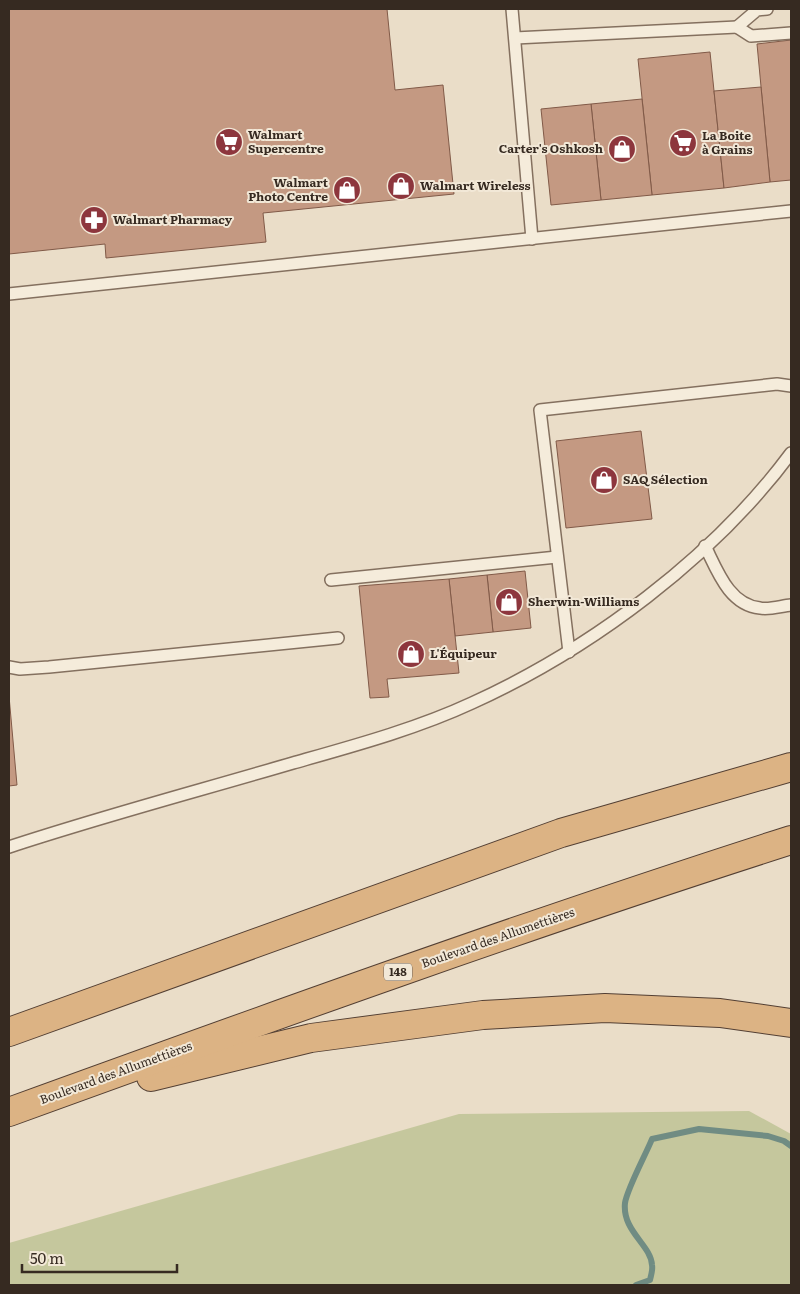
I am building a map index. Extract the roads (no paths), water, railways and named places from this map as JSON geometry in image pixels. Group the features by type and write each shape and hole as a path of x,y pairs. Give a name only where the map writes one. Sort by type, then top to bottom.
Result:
{"highway":[{"path":"9,1032 561,833 791,757"},
{"path":"561,833 791,767"},
{"name":"Boulevard des Allumettières","path":"9,1112 361,985 676,877 791,840"},
{"path":"9,1122 145,1078 311,1038 483,1015 605,1008 720,1013 791,1023"}],"lane":[{"path":"512,9 532,239"},
{"path":"737,27 757,10 767,9"},
{"path":"515,38 737,27 751,36 791,33"},
{"path":"9,294 791,211"},
{"path":"568,652 540,410 778,384 791,386"},
{"path":"9,847 349,747 478,701 538,671 638,604 741,514 791,453"},
{"path":"705,546 727,588 741,602 760,608 791,606"},
{"path":"331,580 557,558"},
{"path":"9,667 20,669 49,667 338,638"}],"waterway":[{"path":"636,1285 650,1280 652,1265 647,1251 628,1222 625,1213 625,1203 652,1139 699,1129 768,1136 784,1141 791,1146"}],"place":[{"name":"Walmart Supercentre","path":"229,142"},
{"name":"La Boite à Grains","path":"683,143"},
{"name":"Carter's Oshkosh","path":"622,149"},
{"name":"Walmart Wireless","path":"401,186"},
{"name":"Walmart Photo Centre","path":"347,190"},
{"name":"Walmart Pharmacy","path":"94,220"},
{"name":"SAQ Sélection","path":"604,480"},
{"name":"Sherwin-Williams","path":"509,602"},
{"name":"L'Équipeur","path":"411,654"}]}
